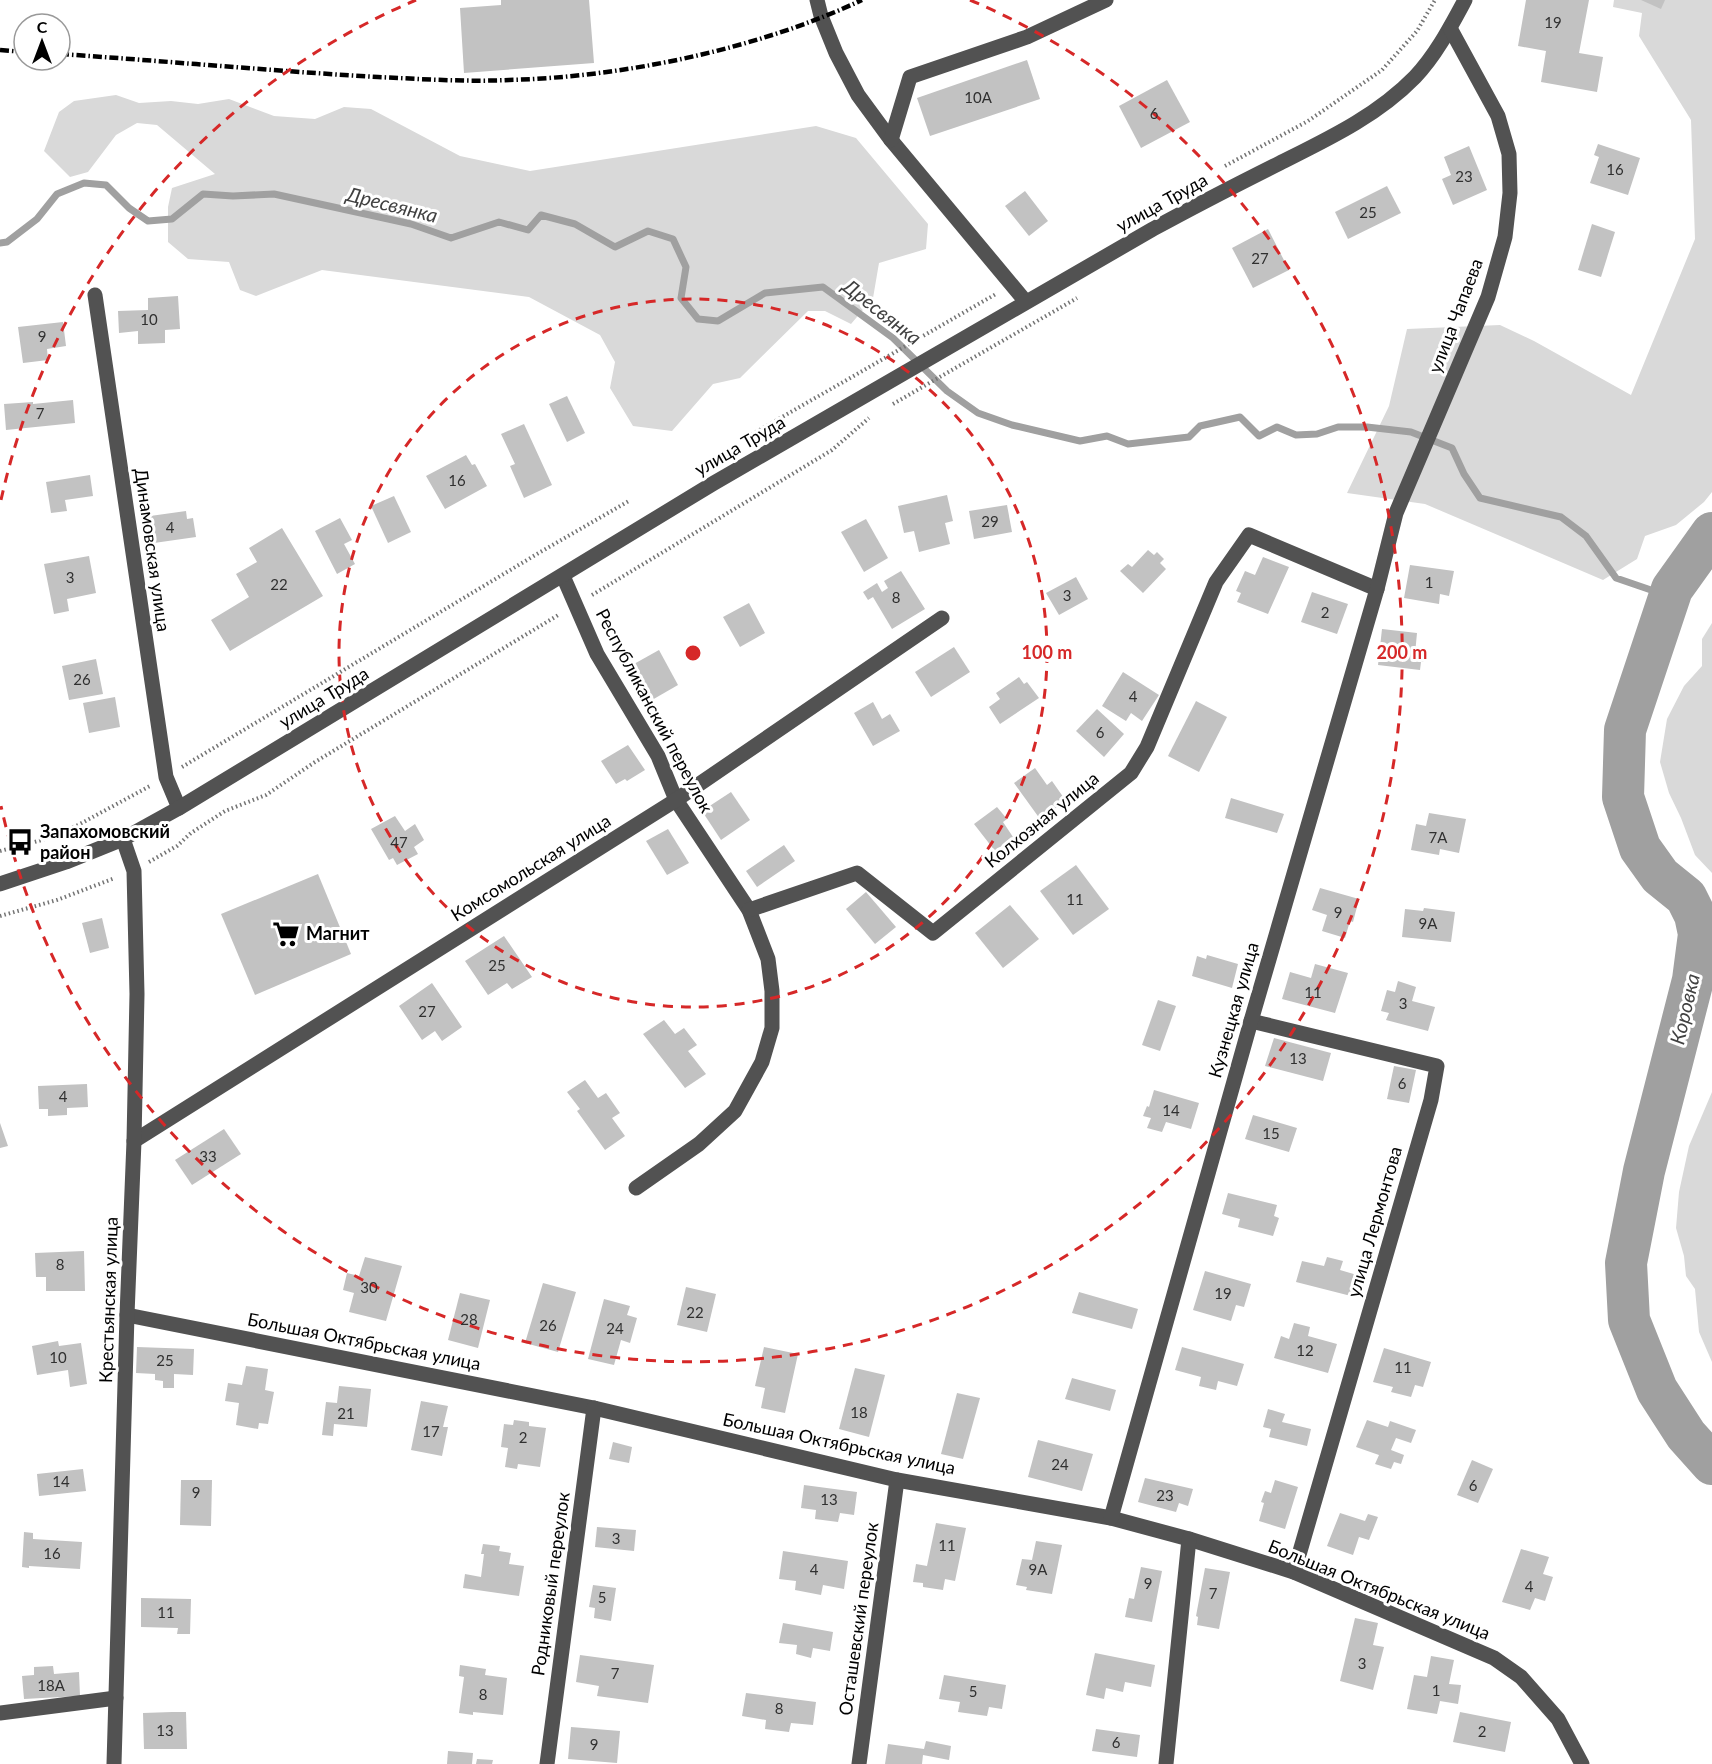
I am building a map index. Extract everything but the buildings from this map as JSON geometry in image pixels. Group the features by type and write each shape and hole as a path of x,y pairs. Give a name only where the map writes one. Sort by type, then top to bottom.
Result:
{"street":[{"path":"817,0 836,53 858,95 891,140 1026,302"},
{"path":"891,140 910,77 1027,37 1106,0"},
{"name":"улица Труда","path":"0,884 123,839 179,808 714,483 1198,204 1367,117 1394,97 1417,75 1450,28 1465,0"},
{"name":"улица Чапаева","path":"1396,513 1488,297 1504,237 1510,192 1509,154 1498,116 1450,28"},
{"name":"Динамовская улица","path":"95,295 166,777 179,808"},
{"name":"Кузнецкая улица","path":"1111,1518 1251,1021 1377,589 1396,513"},
{"name":"Колхозная улица","path":"749,910 857,873 933,933 1131,773 1147,747 1216,582 1249,535 1377,589"},
{"name":"Республиканский переулок","path":"562,576 597,654 658,756 676,800 749,910 768,959 772,991 772,1028 762,1062 735,1111 699,1144 636,1188"},
{"name":"Комсомольская улица","path":"134,1141 676,800 942,618"},
{"name":"Крестьянская улица","path":"114,1764 137,994 134,871 123,839"},
{"name":"улица Лермонтова","path":"1251,1021 1437,1066 1431,1100 1294,1572"},
{"name":"Большая Октябрьская улица","path":"127,1315 594,1408 897,1480 1111,1518 1189,1539 1294,1572 1494,1658 1521,1677 1557,1719 1582,1764"},
{"name":"Родниковый переулок","path":"547,1764 594,1408"},
{"name":"Осташевский переулок","path":"859,1764 897,1480"},
{"path":"1166,1764 1189,1539"},
{"path":"0,1713 116,1698"}],"path":[{"path":"1222,168 1308,122 1382,70 1418,31 1435,0"},
{"path":"744,439 1012,285"},
{"path":"886,408 1077,298"},
{"path":"0,916 57,900 134,871 177,846 191,833 225,811 266,795 315,762 832,450 876,414"},
{"path":"0,851 42,840 78,825 166,777 629,501"}],"shaded area":[{"path":"1614,0 1712,0 1712,492 1704,502 1676,525 1645,536 1637,559 1603,580 1425,504 1347,493 1389,406 1407,329 1500,325 1534,341 1631,395 1695,239 1691,120 1639,36 1642,13 1613,7"},
{"path":"116,95 139,103 171,101 198,104 229,99 274,116 315,119 344,107 371,109 460,156 530,171 816,126 856,138 928,224 926,249 879,263 873,298 851,324 825,311 808,311 740,378 713,384 672,431 633,426 610,388 615,362 600,335 529,297 322,270 256,296 240,290 229,262 188,259 168,242 168,207 172,188 215,174 157,125 137,123 116,135 88,172 70,177 44,151 59,112 74,101"},
{"path":"1712,623 1712,873 1695,855 1669,793 1660,762 1667,719 1684,686 1702,666 1702,639"},
{"path":"1712,1092 1712,1362 1699,1332 1695,1289 1686,1276 1684,1256 1676,1228 1679,1192 1689,1146"}],"waterway":[{"name":"Дресвянка","path":"0,243 7,242 37,219 57,194 84,183 106,185 129,208 148,221 172,219 203,194 233,196 274,194 411,224 451,238 499,222 528,230 541,215 575,224 615,247 648,231 673,239 686,267 681,298 698,319 718,321 765,293 823,287 893,338 947,391 978,413 1012,425 1080,441 1107,436 1128,444 1189,437 1200,426 1240,417 1259,436 1277,427 1296,435 1317,434 1338,427 1367,427 1411,432 1452,448 1464,474 1480,498 1561,517 1586,536 1616,578 1651,590 1672,589"},
{"name":"Коровка","path":"1712,533 1672,589 1625,730 1623,797 1640,848 1660,876 1686,897 1695,915 1699,934 1693,980 1644,1171 1626,1263 1629,1320 1657,1390 1686,1435 1712,1464"}],"railway":[{"path":"72,55 410,79 476,81 553,78 644,66 735,46 779,33 862,0"},
{"path":"0,50 12,51"}],"place":[{"name":"Запахомовский район","path":"20,842"},
{"name":"Магнит","path":"286,934"}]}
